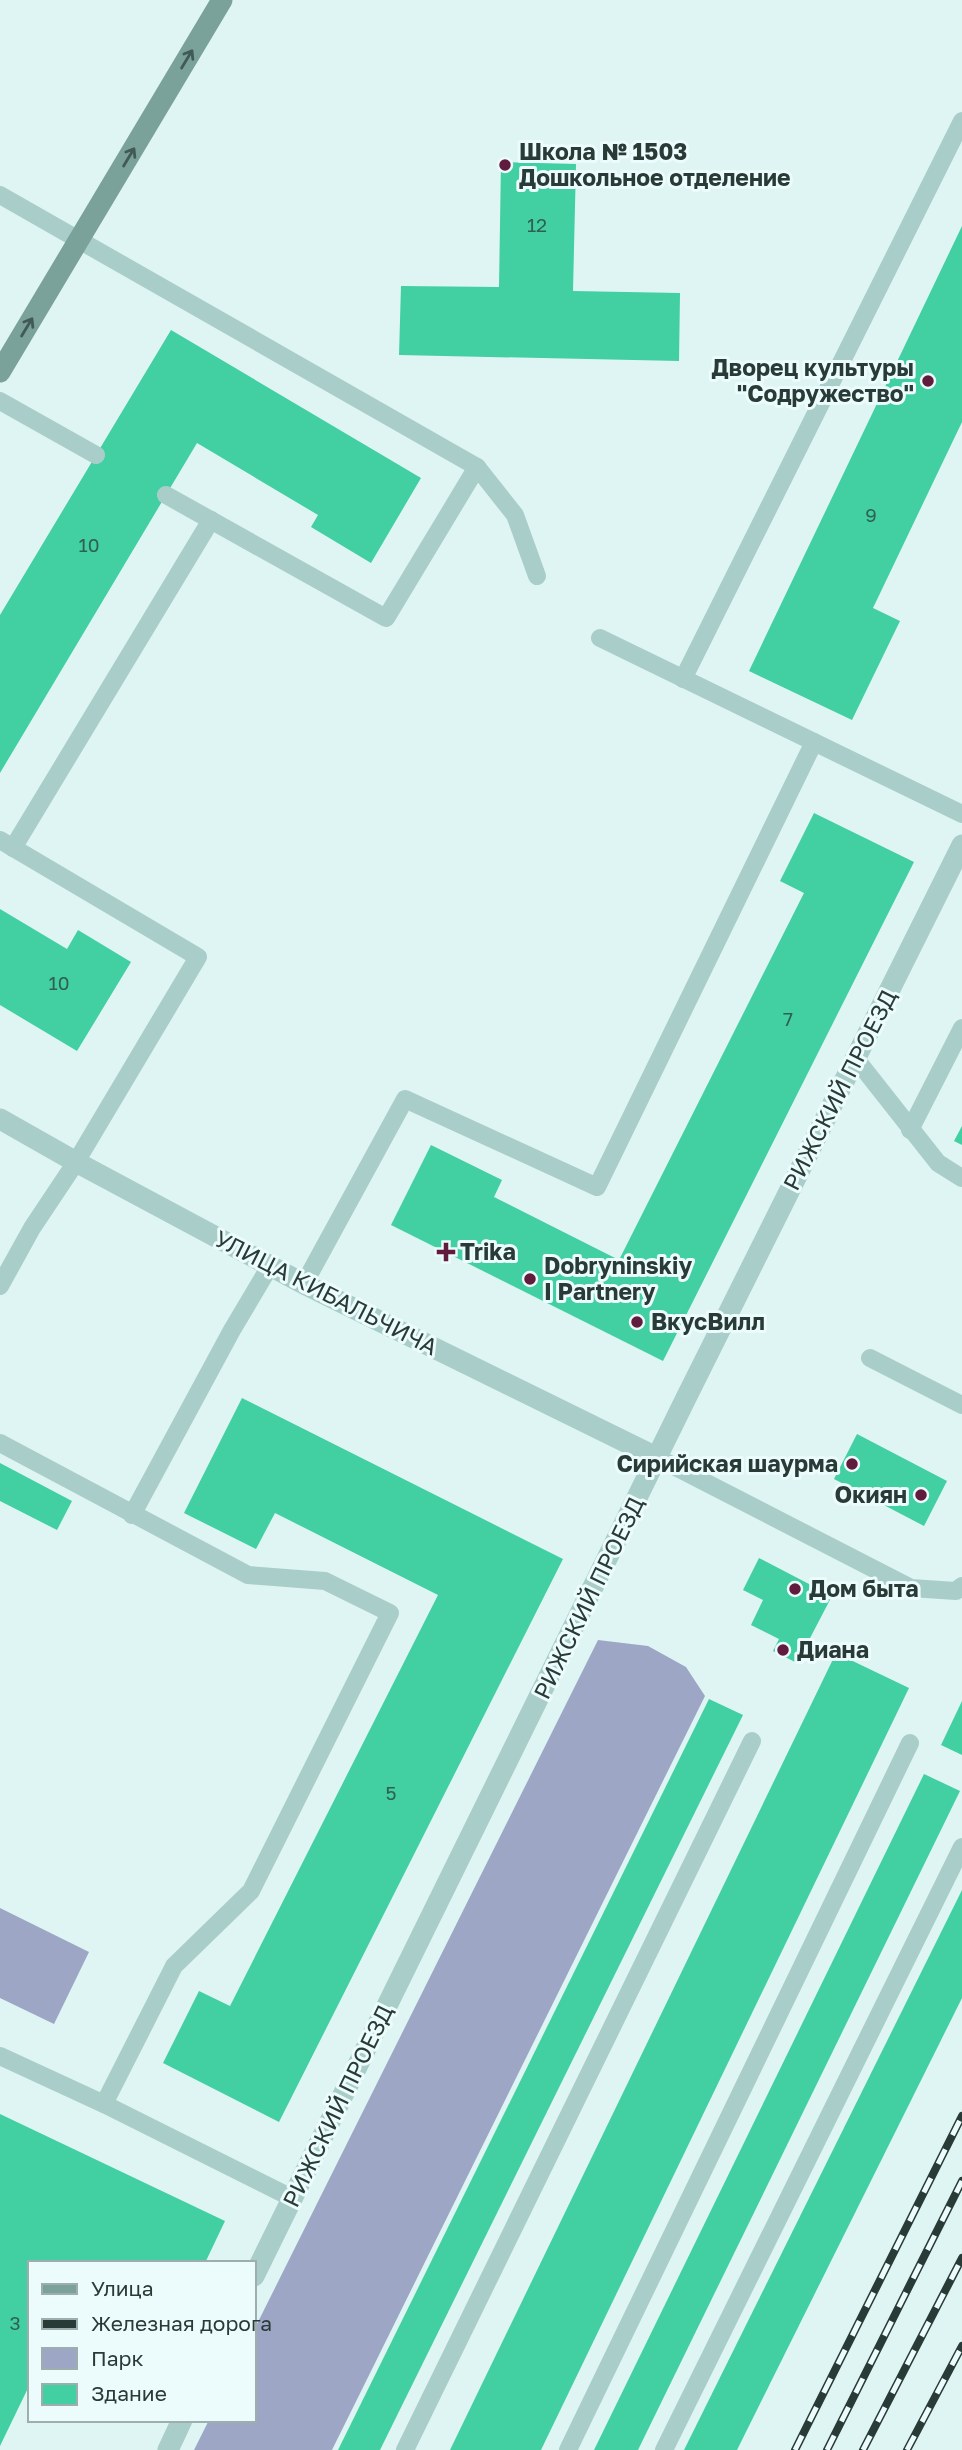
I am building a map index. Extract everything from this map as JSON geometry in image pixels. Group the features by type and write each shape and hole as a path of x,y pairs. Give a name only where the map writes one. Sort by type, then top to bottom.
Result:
{"street":[{"path":"0,372 222,0"},
{"name":"РИЖСКИЙ ПРОЕЗД","path":"256,2272 962,845"},
{"name":"УЛИЦА КИБАЛЬЧИЧА","path":"0,1119 304,1284 657,1458"},
{"path":"168,2450 181,2422"}],"lane":[{"path":"683,679 962,121"},
{"path":"0,195 477,467 515,514 537,576"},
{"path":"0,401 96,455"},
{"path":"166,495 386,618 477,467"},
{"path":"0,1286 32,1228 76,1162 198,957 7,844 211,520"},
{"path":"600,638 962,814"},
{"path":"304,1284 405,1100 597,1187 814,742"},
{"path":"910,1130 962,1028"},
{"path":"856,1059 938,1163 962,1178"},
{"path":"132,1515 232,1330 270,1266"},
{"path":"870,1358 962,1405"},
{"path":"0,1443 248,1575 325,1581 390,1613 251,1891 174,1966 104,2104"},
{"path":"657,1458 911,1588 956,1591 962,1586"},
{"path":"405,2450 752,1741"},
{"path":"568,2450 910,1743"},
{"path":"664,2450 962,1847"},
{"path":"0,2056 104,2104 292,2198"}],"green space":[{"path":"598,1640 648,1646 686,1667 705,1696 332,2450 194,2450 208,2422 256,2422 256,2326"},
{"path":"0,1908 89,1952 54,2024 0,1998"}],"building":[{"path":"501,162 576,164 573,291 680,293 679,361 399,355 401,286 499,287"},
{"path":"962,226 962,422 873,608 900,621 852,720 749,671"},
{"path":"171,330 421,478 371,563 311,527 318,515 197,443 0,773 0,615"},
{"path":"814,813 914,862 663,1361 391,1225 431,1145 502,1180 494,1197 619,1260 804,893 780,881"},
{"path":"0,909 67,949 78,930 131,962 77,1051 0,1005"},
{"path":"962,1126 962,1145 954,1141"},
{"path":"242,1398 563,1559 279,2122 163,2063 199,1991 230,2006 438,1595 275,1513 256,1549 184,1513"},
{"path":"857,1434 947,1481 924,1526 834,1479"},
{"path":"0,1463 72,1501 57,1530 0,1501"},
{"path":"759,1558 832,1596 797,1663 773,1651 779,1639 751,1625 763,1600 743,1590"},
{"path":"836,1653 909,1688 541,2450 450,2450"},
{"path":"709,1699 743,1715 380,2450 338,2450"},
{"path":"962,1701 962,1755 941,1745"},
{"path":"924,1774 960,1791 638,2450 594,2450"},
{"path":"962,1890 962,1998 737,2450 684,2450"},
{"path":"0,2114 225,2221 206,2261 28,2261 28,2388 0,2446"}],"railway":[{"path":"795,2450 962,2116"},
{"path":"827,2450 962,2181"},
{"path":"863,2450 962,2258"},
{"path":"907,2450 962,2346"}],"place":[{"name":"Школа № 1503 Дошкольное отделение","path":"505,165"},
{"name":"Дворец культуры \"Содружество\"","path":"928,381"},
{"name":"Trika","path":"446,1252"},
{"name":"Dobryninskiy I Partnery","path":"530,1279"},
{"name":"ВкусВилл","path":"637,1322"},
{"name":"Сирийская шаурма","path":"852,1464"},
{"name":"Окиян","path":"921,1495"},
{"name":"Дом быта","path":"795,1589"},
{"name":"Диана","path":"783,1650"}]}
